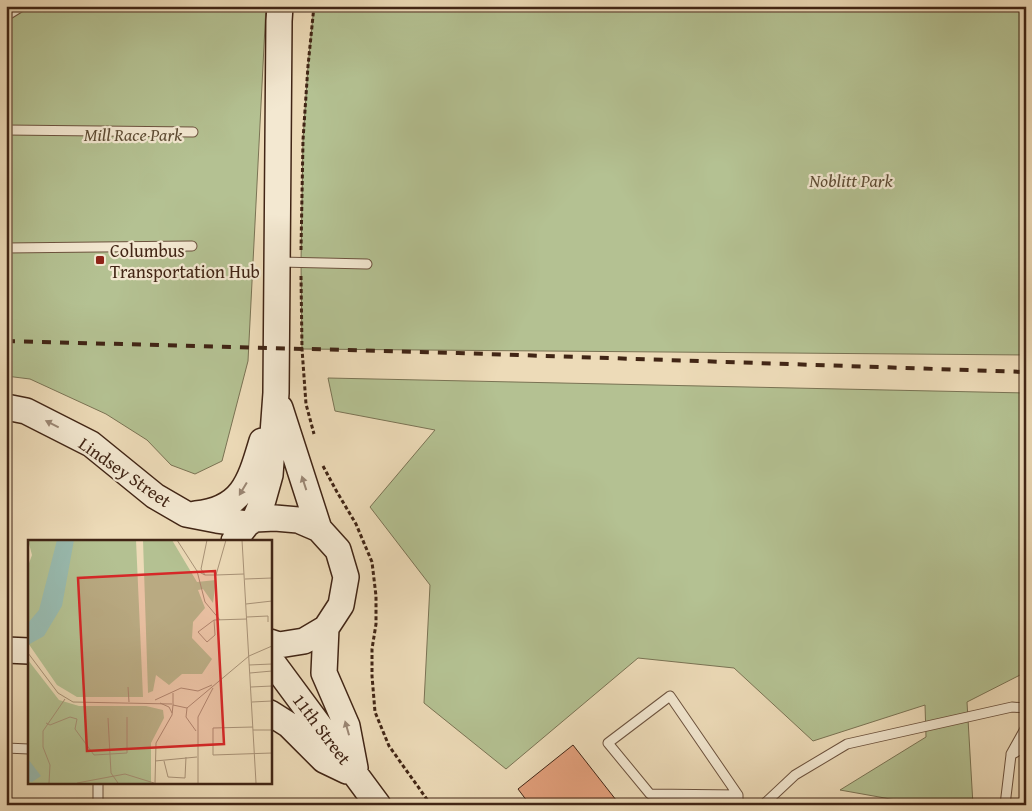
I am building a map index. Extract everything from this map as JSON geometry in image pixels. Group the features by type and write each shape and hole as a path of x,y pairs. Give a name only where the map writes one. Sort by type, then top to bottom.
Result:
{"main road":[{"path":"245,528 263,500 270,475 289,262 279,22 280,6"},
{"path":"186,514 208,512 224,507 239,496 253,473 276,393"},
{"path":"271,642 280,645 304,641 326,628 342,605 346,577 338,550 319,529 276,393"},
{"name":"Lindsey Street","path":"6,407 26,411 91,444 155,496 186,514 245,528 275,518 298,520 319,529"},
{"name":"11th Street","path":"326,628 324,673 347,726 356,775"},
{"path":"6,650 28,651"},
{"name":"11th Street","path":"271,660 378,805"},
{"path":"271,714 289,725 324,760 356,775"}],"lane":[{"path":"6,16 22,6"},
{"path":"6,130 193,132"},
{"path":"6,248 192,246"},
{"path":"289,262 367,264"},
{"path":"670,696 738,800 650,794 608,743 670,696"},
{"path":"762,805 795,775 847,744 1012,707 1026,708"},
{"path":"1005,805 1011,754 1026,727"},
{"path":"1011,754 1026,746"},
{"path":"6,748 28,749"},
{"path":"98,784 98,805"}],"path":[{"path":"314,6 303,140 289,262 302,348 306,404 316,442"},
{"path":"320,460 356,524 372,562 376,596 376,624 372,649 372,676 376,712 389,746 431,805"}],"green space":[{"name":"Mill Race Park","path":"6,6 266,6 248,361 222,461 195,474 171,465 147,440 106,414 30,379 6,376"},
{"name":"Noblitt Park","path":"314,6 1026,6 1026,355 302,349 303,140"},
{"path":"328,378 1026,393 1026,672 967,702 973,805 924,805 840,790 926,737 925,705 813,741 734,668 638,658 506,769 424,703 430,585 370,507 435,430 335,411"}],"building":[{"path":"573,745 620,805 530,805 518,789"}],"railway":[{"path":"6,341 458,353 1026,372"}],"place":[{"name":"Columbus Transportation Hub","path":"100,260"}]}
